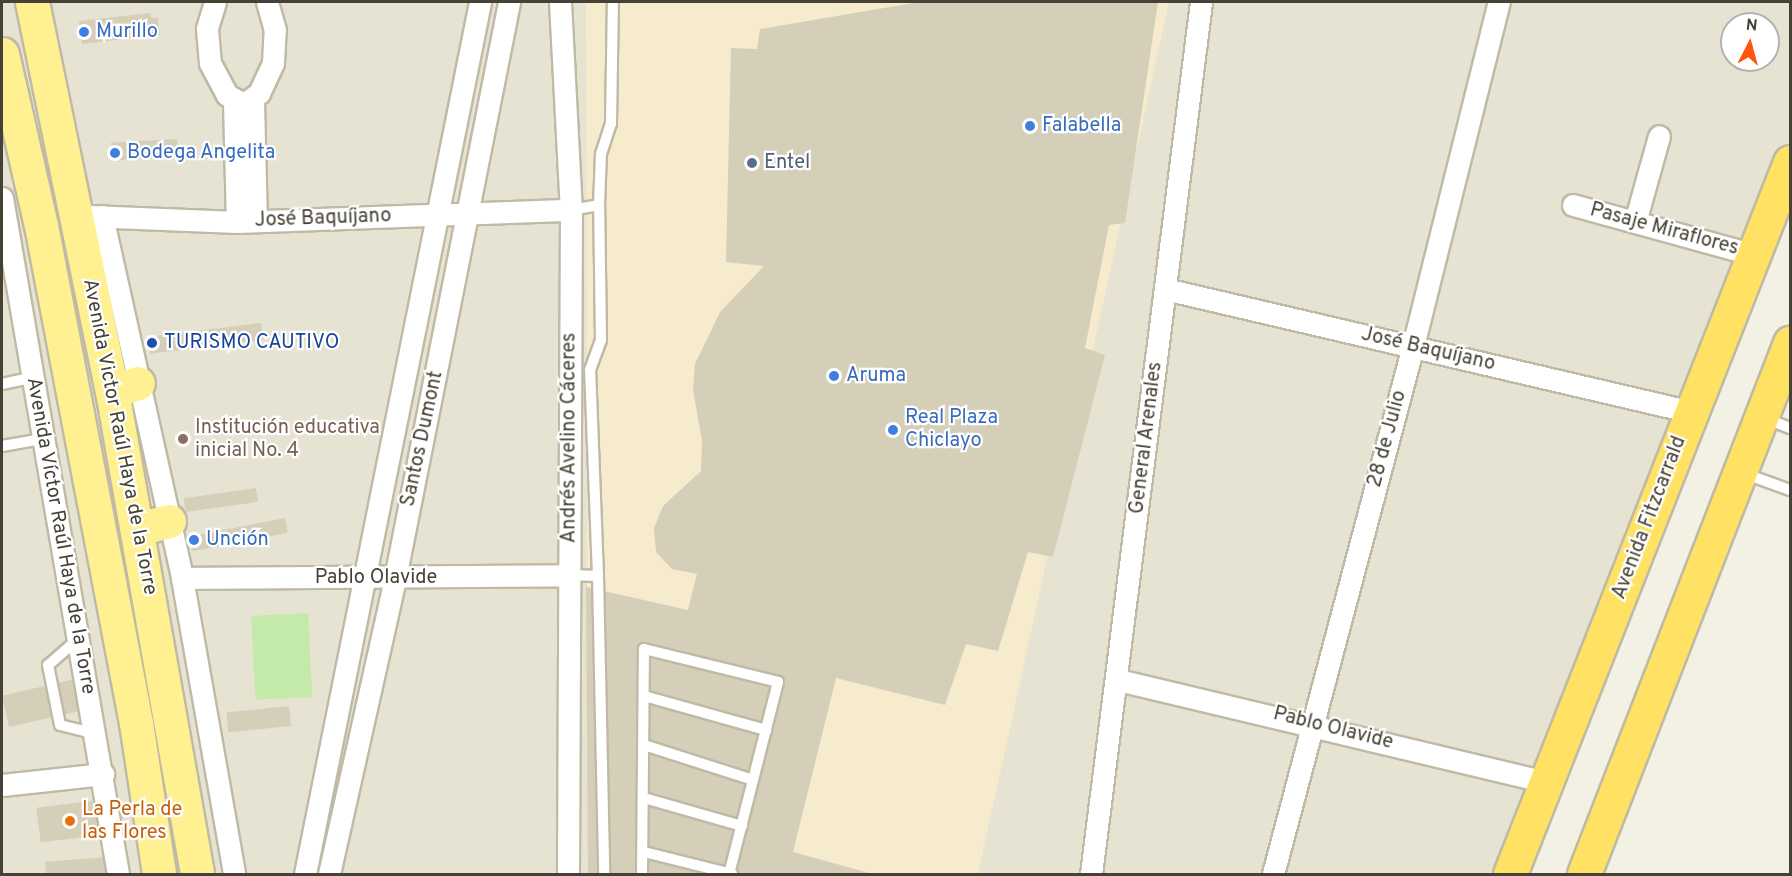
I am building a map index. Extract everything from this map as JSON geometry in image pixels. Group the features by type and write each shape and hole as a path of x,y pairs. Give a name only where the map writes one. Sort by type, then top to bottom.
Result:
{"highway":[{"name":"Avenida Fitzcarrald","path":"1510,874 1791,162"},
{"path":"1584,874 1740,472 1776,422 1791,343"}],"main road":[{"name":"Avenida Victor Raúl Haya de la Torre","path":"32,2 89,216 125,387 137,529 197,874"},
{"name":"Avenida Victor Raúl Haya de la Torre","path":"2,54 44,237 136,723 159,874"},
{"path":"137,529 169,521"}],"street":[{"path":"215,2 209,20 207,50 214,75 243,101 246,221"},
{"path":"243,101 266,81 275,54 274,20 267,2"},
{"name":"Santos Dumont","path":"305,874 440,216 480,2"},
{"name":"Santos Dumont","path":"329,874 395,578 469,215 509,2"},
{"name":"Andrés Avelino Cáceres","path":"560,2 571,210 568,874"},
{"name":"General Arenales","path":"1091,874 1118,680 1202,2"},
{"name":"28 de Julio","path":"1273,874 1413,346 1499,2"},
{"path":"1635,222 1659,135"},
{"name":"Avenida Víctor Raúl Haya de la Torre","path":"2,198 41,439 96,734 118,874"},
{"name":"Pasaje Miraflores","path":"1573,205 1755,255"},
{"name":"José Baquíjano","path":"89,216 246,221 571,210"},
{"name":"José Baquíjano","path":"1165,289 1692,412"},
{"path":"125,387 169,521 182,578 234,874"},
{"name":"Pablo Olavide","path":"182,578 570,575"},
{"name":"Pablo Olavide","path":"1118,680 1312,724 1547,782"},
{"path":"2,785 103,774"}],"lane":[{"path":"604,874 591,370 601,340 599,205 601,154 610,124 613,2"},
{"path":"571,210 599,205"},
{"path":"2,384 31,378"},
{"path":"2,447 41,439"},
{"path":"1740,472 1791,490"},
{"path":"570,575 598,576"},
{"path":"77,640 48,665 60,725 96,734"},
{"path":"642,874 644,852 644,649 778,682 730,874 644,852"},
{"path":"644,696 766,729"},
{"path":"644,745 753,780"},
{"path":"644,798 742,826"}],"shaded area":[{"path":"2,2 1790,2 1790,198 1531,874 2,874"},
{"name":"Real Plaza Chiclayo","path":"586,2 1169,2 978,874 588,874"}],"green space":[{"path":"308,613 312,697 255,700 251,616"}],"building":[{"name":"Real Plaza Chiclayo","path":"919,2 1158,2 1125,223 1109,225 1085,348 1105,355 1053,557 1028,552 998,651 966,644 945,705 836,678 793,852 873,874 588,874 586,587 688,610 697,574 672,569 656,552 654,528 663,506 701,471 702,441 693,390 695,364 720,312 764,266 726,262 731,48 757,49 760,29"},
{"path":"150,13 151,18 158,18 160,35 82,44 79,21"},
{"path":"177,139 178,157 112,160 111,142"},
{"path":"261,323 263,340 150,354 148,337"},
{"path":"256,488 258,502 186,512 184,498"},
{"path":"285,518 288,533 193,551 190,537"},
{"path":"75,679 82,710 9,727 2,696"},
{"path":"289,706 291,726 228,732 226,713"},
{"name":"La Perla de las Flores","path":"99,800 103,835 41,842 36,808"},
{"path":"108,857 110,874 46,874 45,862"}],"place":[{"name":"Murillo","path":"84,32"},
{"name":"Falabella","path":"1030,126"},
{"name":"Bodega Angelita","path":"115,153"},
{"name":"Entel","path":"752,163"},
{"name":"TURISMO CAUTIVO","path":"152,343"},
{"name":"Aruma","path":"834,376"},
{"name":"Real Plaza Chiclayo","path":"893,430"},
{"name":"Institución educativa inicial No. 4","path":"183,439"},
{"name":"Unción","path":"194,540"},
{"name":"La Perla de las Flores","path":"70,821"}]}
